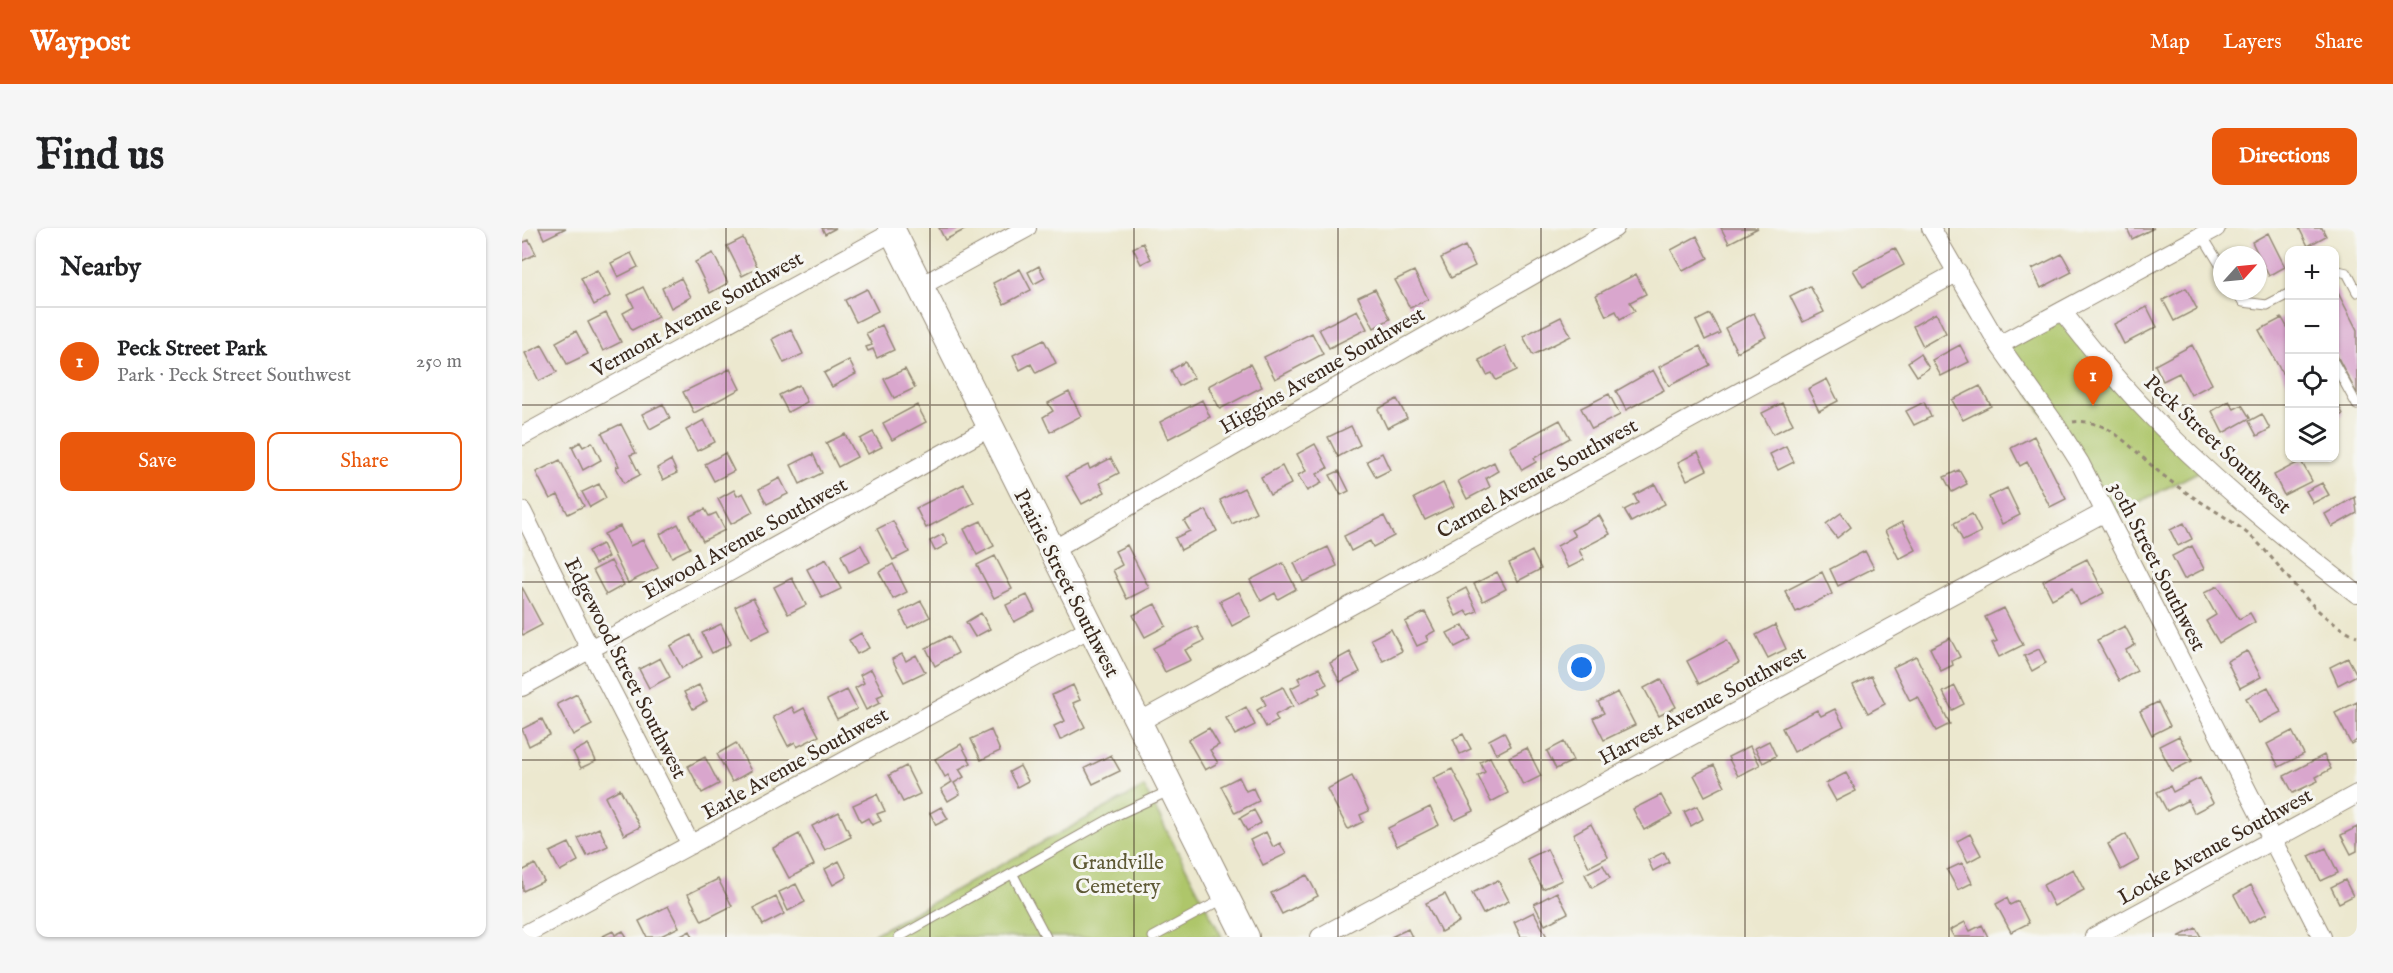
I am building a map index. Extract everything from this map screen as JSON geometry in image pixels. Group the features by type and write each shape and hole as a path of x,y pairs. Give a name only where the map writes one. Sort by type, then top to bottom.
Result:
{"street":[{"path":"920,287 1027,228"},
{"name":"Higgins Avenue Southwest","path":"1052,551 1616,228"},
{"name":"30th Street Southwest","path":"1931,228 1999,345 2080,463 2322,937"},
{"name":"Prairie Street Southwest","path":"892,230 989,428 1246,937"},
{"name":"Vermont Avenue Southwest","path":"522,436 892,230"},
{"path":"1999,345 2205,230"},
{"name":"Carmel Avenue Southwest","path":"1137,723 1958,272"},
{"name":"Peck Street Southwest","path":"2062,311 2138,402 2187,451 2304,553 2357,594"},
{"name":"Elwood Avenue Southwest","path":"522,687 989,428"},
{"name":"Edgewood Street Southwest","path":"522,511 590,650 691,845"},
{"name":"Harvest Avenue Southwest","path":"1320,937 2105,512"},
{"name":"Earle Avenue Southwest","path":"522,936 1090,628"},
{"name":"Locke Avenue Southwest","path":"2094,937 2357,794"}],"lane":[{"path":"2205,230 2213,248"},
{"path":"2339,271 2347,273 2357,292"},
{"path":"2242,300 2267,305 2285,295"},
{"path":"2339,372 2357,405"},
{"path":"899,937 1115,816 1172,790"},
{"path":"1013,874 1046,937"},
{"path":"1153,937 1226,898"}],"path":[{"path":"2056,425 2079,421 2106,428 2164,477 2238,525 2323,616 2357,636"}],"green space":[{"path":"2062,311 2206,468 2108,518 1999,345"},
{"name":"Grandville Cemetery","path":"1144,787 1222,937 869,937"}],"building":[{"path":"539,228 566,228 544,239"},
{"path":"822,228 836,228 825,234"},
{"path":"939,228 968,228 945,240"},
{"path":"1721,228 1758,228 1729,243"},
{"path":"2127,228 2154,228 2132,239"},
{"path":"2299,228 2322,228 2326,236 2308,246"},
{"path":"2268,233 2285,267 2269,276 2267,246 2254,246 2252,242"},
{"path":"1697,236 1708,258 1683,271 1671,250"},
{"path":"743,238 758,268 742,276 727,246"},
{"path":"529,240 536,254 522,261 522,243"},
{"path":"1143,243 1151,259 1141,264 1133,248"},
{"path":"1465,246 1475,266 1451,278 1441,258"},
{"path":"1895,248 1904,265 1863,287 1853,270"},
{"path":"631,253 638,267 618,277 611,263"},
{"path":"713,253 728,283 710,293 695,262"},
{"path":"2062,254 2072,272 2041,288 2032,269"},
{"path":"1039,266 1045,278 1034,284 1028,272"},
{"path":"1020,269 1031,290 1004,304 993,283"},
{"path":"597,270 610,296 594,305 581,278"},
{"path":"1414,271 1428,299 1410,308 1395,280"},
{"path":"1636,274 1646,294 1630,302 1635,311 1620,319 1616,311 1606,316 1596,295"},
{"path":"681,278 691,297 671,308 662,288"},
{"path":"1810,286 1824,312 1803,322 1790,296"},
{"path":"643,287 658,317 632,330 623,313 634,307 628,295"},
{"path":"2186,288 2197,309 2174,321 2163,300"},
{"path":"867,289 878,311 856,322 845,300"},
{"path":"1375,289 1390,319 1374,328 1358,297"},
{"path":"2339,295 2357,330 2357,394 2339,360"},
{"path":"2147,307 2157,327 2124,344 2114,324"},
{"path":"1357,310 1367,329 1329,348 1319,329"},
{"path":"606,313 621,342 603,351 588,322"},
{"path":"1754,313 1766,337 1737,352 1725,328"},
{"path":"1936,313 1946,333 1923,346 1913,326"},
{"path":"1710,314 1720,333 1705,340 1696,321"},
{"path":"1561,317 1571,336 1533,355 1523,336"},
{"path":"2282,318 2285,323 2285,379 2259,330"},
{"path":"882,325 894,350 877,358 873,349 868,351 866,347 872,345 866,333"},
{"path":"791,329 803,354 784,363 772,339"},
{"path":"576,331 588,354 567,364 556,342"},
{"path":"1312,333 1323,354 1275,379 1264,357"},
{"path":"1044,340 1056,363 1036,373 1031,364 1020,370 1013,355"},
{"path":"542,345 557,372 539,381 525,353"},
{"path":"1960,345 1969,362 1941,376 1932,360"},
{"path":"2192,345 2212,384 2191,395 2179,373 2163,381 2155,365"},
{"path":"1505,346 1517,370 1496,380 1492,373 1487,375 1479,360"},
{"path":"1700,346 1710,365 1669,386 1659,367"},
{"path":"1920,354 1929,368 1917,376 1908,362"},
{"path":"849,360 856,374 832,387 824,373"},
{"path":"1185,362 1194,378 1179,386 1171,370"},
{"path":"1250,364 1262,387 1220,409 1208,386"},
{"path":"730,369 740,389 694,413 683,392"},
{"path":"905,369 915,388 894,398 884,379"},
{"path":"1653,370 1664,390 1626,410 1616,391"},
{"path":"1827,379 1838,401 1819,411 1808,389"},
{"path":"799,385 807,402 788,412 779,395"},
{"path":"1980,386 1991,406 1963,420 1952,400"},
{"path":"1069,392 1081,416 1050,432 1043,417 1053,411 1048,403"},
{"path":"1609,394 1620,415 1592,429 1581,408"},
{"path":"1397,399 1407,418 1387,428 1378,409"},
{"path":"1202,400 1210,417 1168,439 1160,422"},
{"path":"2229,401 2234,409 2242,405 2250,418 2223,433 2212,411"},
{"path":"1924,402 1931,417 1914,425 1906,411"},
{"path":"1782,403 1793,424 1773,434 1762,413"},
{"path":"663,404 670,418 650,429 642,414"},
{"path":"917,405 926,422 892,440 883,423"},
{"path":"2262,414 2270,429 2257,436 2249,421"},
{"path":"704,420 715,442 697,451 686,430"},
{"path":"1560,420 1570,438 1534,458 1536,462 1522,470 1510,447"},
{"path":"621,424 636,453 630,455 640,475 624,483 616,467 619,466 602,433"},
{"path":"1351,426 1360,445 1338,457 1328,437"},
{"path":"873,432 882,447 868,454 860,439"},
{"path":"845,434 857,457 838,467 826,443"},
{"path":"2034,436 2066,499 2050,507 2027,462 2020,466 2011,448"},
{"path":"580,442 583,447 592,442 601,460 583,470 572,447"},
{"path":"1315,444 1328,468 1317,474 1322,483 1307,491 1298,475 1306,471 1297,454"},
{"path":"1786,446 1794,462 1778,470 1770,454"},
{"path":"1698,452 1707,470 1687,480 1678,462"},
{"path":"725,453 734,471 714,481 705,464"},
{"path":"1382,453 1390,470 1376,477 1367,461"},
{"path":"813,454 822,473 800,484 791,465"},
{"path":"1111,458 1119,473 1100,483 1105,492 1082,504 1066,476 1088,465 1090,469"},
{"path":"560,460 584,506 568,514 558,495 550,499 536,472"},
{"path":"671,460 677,473 663,480 657,468"},
{"path":"1494,462 1498,471 1486,478 1490,487 1467,499 1458,481"},
{"path":"2302,462 2312,481 2284,495 2274,475"},
{"path":"1282,466 1291,484 1270,495 1261,477"},
{"path":"1959,470 1967,484 1952,492 1944,477"},
{"path":"1339,471 1349,491 1341,495 1330,475"},
{"path":"780,478 788,494 767,504 759,489"},
{"path":"1443,483 1454,506 1425,520 1414,498"},
{"path":"2322,483 2329,495 2313,503 2306,491"},
{"path":"599,484 606,498 590,507 582,492"},
{"path":"964,484 974,503 926,528 916,508"},
{"path":"1655,484 1665,504 1631,522 1624,510 1638,503 1634,495"},
{"path":"1244,488 1256,512 1232,524 1220,500"},
{"path":"2007,488 2020,515 2002,524 1989,497"},
{"path":"734,490 737,496 743,493 753,512 731,524 718,499"},
{"path":"2355,497 2357,513 2332,527 2325,514"},
{"path":"705,509 709,516 716,513 725,530 703,541 690,516"},
{"path":"1206,510 1217,531 1181,550 1175,538 1190,531 1184,521"},
{"path":"1841,513 1851,527 1837,538 1826,524"},
{"path":"1972,514 1981,532 1963,541 1954,523"},
{"path":"1599,515 1610,534 1579,550 1584,560 1568,568 1557,546 1575,536 1571,530"},
{"path":"1384,516 1394,536 1373,547 1370,541 1351,551 1344,536"},
{"path":"893,521 909,552 893,560 877,529"},
{"path":"981,521 994,546 977,555 964,529"},
{"path":"1902,522 1916,550 1899,559 1885,531"},
{"path":"2184,523 2192,539 2178,546 2170,530"},
{"path":"678,524 690,548 672,557 660,534"},
{"path":"620,526 630,546 643,540 658,568 628,583 604,534"},
{"path":"943,534 948,544 935,551 930,541"},
{"path":"602,544 608,557 595,564 588,551"},
{"path":"861,545 870,562 849,572 841,555"},
{"path":"1127,545 1149,588 1127,599 1113,570 1122,565 1115,551"},
{"path":"2192,546 2204,569 2184,579 2172,556"},
{"path":"1328,547 1337,566 1303,582 1294,563"},
{"path":"1532,551 1541,569 1518,581 1509,563"},
{"path":"1865,551 1874,568 1838,586 1830,569"},
{"path":"995,556 1012,589 994,598 977,565"},
{"path":"826,559 841,589 822,598 807,569"},
{"path":"2087,559 2104,593 2080,605 2072,588 2052,599 2043,581"},
{"path":"611,561 624,585 606,595 593,570"},
{"path":"1283,563 1296,589 1278,599 1275,593 1261,601 1250,580"},
{"path":"893,564 907,592 893,599 879,572"},
{"path":"1497,572 1506,589 1483,601 1474,584"},
{"path":"1822,572 1832,594 1796,612 1785,591"},
{"path":"792,578 806,605 788,614 774,587"},
{"path":"2218,586 2239,619 2250,613 2255,622 2219,643 2206,621 2216,615 2204,593"},
{"path":"522,587 542,625 523,635 522,633"},
{"path":"1466,588 1477,611 1469,615 1466,611 1456,616 1447,598"},
{"path":"1239,592 1251,616 1232,626 1220,601"},
{"path":"1027,595 1035,611 1014,622 1006,605"},
{"path":"753,598 770,630 751,639 735,607"},
{"path":"921,601 930,617 908,628 900,612"},
{"path":"1155,604 1166,626 1145,637 1133,615"},
{"path":"2004,608 2023,645 1999,657 1992,643 1997,641 1985,617"},
{"path":"1425,612 1435,631 1426,636 1428,641 1417,646 1405,622"},
{"path":"981,613 990,629 975,637 966,622"},
{"path":"721,624 731,644 712,653 702,633"},
{"path":"1463,625 1471,639 1455,647 1447,633"},
{"path":"1775,625 1786,649 1768,658 1756,635"},
{"path":"1197,626 1204,641 1185,650 1191,660 1165,672 1153,648"},
{"path":"2125,626 2135,645 2126,650 2137,671 2119,681 2097,640"},
{"path":"1391,629 1402,651 1383,661 1371,639"},
{"path":"861,633 869,648 857,654 849,640"},
{"path":"691,635 702,657 682,668 670,646"},
{"path":"949,636 958,653 935,666 926,648"},
{"path":"1950,638 1960,657 1952,661 1953,665 1941,671 1930,648"},
{"path":"1727,640 1739,663 1699,684 1687,661"},
{"path":"2039,649 2046,663 2032,671 2024,656"},
{"path":"2247,651 2261,677 2240,688 2227,661"},
{"path":"1350,652 1360,672 1340,682 1330,663"},
{"path":"902,654 906,661 916,655 925,672 904,682 892,659"},
{"path":"1916,656 1950,724 1936,731 1918,697 1910,701 1893,667"},
{"path":"660,658 670,677 649,688 639,669"},
{"path":"2348,658 2357,675 2338,685 2330,667"},
{"path":"1319,668 1327,684 1318,689 1320,693 1299,704 1291,688 1301,683 1298,678"},
{"path":"871,669 884,694 877,697 880,703 866,710 855,688 864,683 860,675"},
{"path":"1871,676 1885,704 1868,713 1853,685"},
{"path":"1661,679 1676,707 1659,716 1644,688"},
{"path":"699,685 707,701 693,709 684,692"},
{"path":"1073,685 1080,700 1073,703 1085,727 1060,740 1054,726 1065,721 1052,695"},
{"path":"1955,686 1964,704 1952,710 1943,692"},
{"path":"1283,687 1293,706 1275,715 1278,721 1266,727 1257,710 1266,705 1262,697"},
{"path":"2268,687 2281,712 2259,723 2246,698"},
{"path":"847,690 857,709 837,719 827,700"},
{"path":"1618,692 1635,725 1604,740 1593,718 1604,713 1598,702"},
{"path":"577,694 592,725 573,735 557,704"},
{"path":"2158,702 2170,726 2152,735 2140,711"},
{"path":"2357,702 2357,740 2351,744 2335,713"},
{"path":"792,707 795,713 804,708 819,736 797,747 795,742 788,746 773,717"},
{"path":"1246,707 1255,725 1235,735 1226,718"},
{"path":"1835,709 1844,726 1794,752 1782,728 1817,710 1821,716"},
{"path":"542,719 550,735 529,746 522,729"},
{"path":"1209,728 1219,745 1210,750 1218,763 1205,770 1188,740"},
{"path":"991,730 1000,751 981,760 971,739"},
{"path":"2292,731 2304,754 2279,767 2267,744"},
{"path":"1504,732 1511,746 1496,754 1489,740"},
{"path":"1463,734 1471,749 1460,754 1453,739"},
{"path":"2179,736 2192,761 2172,771 2159,746"},
{"path":"1769,741 1776,756 1763,763 1755,748"},
{"path":"1564,742 1573,761 1556,769 1547,751"},
{"path":"736,743 751,771 732,782 717,754"},
{"path":"588,744 596,761 581,768 573,752"},
{"path":"961,744 971,763 959,769 964,777 954,783 960,794 948,801 941,789 952,782 948,775 945,777 935,759"},
{"path":"1750,746 1760,765 1738,776 1728,757"},
{"path":"1527,748 1541,776 1523,785 1509,757"},
{"path":"1111,755 1120,771 1093,784 1085,768"},
{"path":"2324,755 2331,769 2316,777 2318,781 2293,793 2284,776"},
{"path":"705,757 719,784 702,793 688,766"},
{"path":"1490,757 1508,793 1491,802 1478,776 1485,772 1480,762"},
{"path":"1714,765 1725,786 1705,796 1694,775"},
{"path":"906,766 920,794 903,802 889,775"},
{"path":"1020,766 1028,781 1017,787 1009,772"},
{"path":"1452,769 1474,811 1455,820 1433,778"},
{"path":"1846,773 1856,791 1836,801 1826,783"},
{"path":"1352,776 1369,811 1360,815 1363,822 1348,829 1327,789"},
{"path":"1239,777 1246,791 1253,788 1259,801 1235,813 1221,786"},
{"path":"2200,778 2213,803 2194,813 2188,800 2167,811 2157,792 2170,786 2173,792"},
{"path":"620,789 640,827 624,835 605,797"},
{"path":"877,794 885,811 877,814 881,821 872,825 868,818 861,822 853,805"},
{"path":"1661,795 1672,815 1644,830 1633,809"},
{"path":"1697,806 1703,819 1691,826 1684,812"},
{"path":"941,807 948,819 936,825 930,813"},
{"path":"1430,807 1439,825 1397,846 1388,828"},
{"path":"1254,810 1261,823 1247,831 1240,818"},
{"path":"839,812 851,837 825,850 812,826"},
{"path":"1591,824 1608,857 1589,867 1573,834"},
{"path":"2357,827 2357,851 2351,854 2341,835"},
{"path":"599,828 608,846 587,856 578,838"},
{"path":"1266,832 1273,847 1280,843 1286,854 1263,865 1250,840"},
{"path":"799,834 814,865 789,878 773,848"},
{"path":"1970,834 1981,855 1968,862 1957,841"},
{"path":"2126,834 2139,860 2121,870 2108,844"},
{"path":"569,843 578,861 560,871 550,852"},
{"path":"2326,848 2338,873 2321,881 2309,856"},
{"path":"1547,849 1562,880 1543,889 1527,859"},
{"path":"1664,852 1669,862 1653,871 1648,860"},
{"path":"839,861 847,877 833,885 825,869"},
{"path":"1962,863 1972,883 1958,890 1947,870"},
{"path":"535,864 544,881 523,891 522,871"},
{"path":"1603,865 1610,878 1592,888 1585,874"},
{"path":"2073,869 2084,890 2054,906 2043,885"},
{"path":"1307,875 1318,896 1282,914 1271,893"},
{"path":"718,879 732,906 702,921 688,894"},
{"path":"1498,880 1509,901 1483,914 1472,893"},
{"path":"2345,880 2353,896 2339,903 2331,887"},
{"path":"796,884 805,902 788,911 779,892"},
{"path":"2251,885 2267,914 2249,923 2234,895"},
{"path":"1557,892 1568,913 1545,925 1534,904"},
{"path":"1445,894 1459,922 1441,932 1426,903"},
{"path":"776,897 784,914 763,925 754,908"},
{"path":"2007,898 2010,905 2018,901 2029,923 2011,932 1996,904"},
{"path":"668,906 679,927 659,937 647,937 639,921"},
{"path":"1534,912 1547,937 1521,937 1514,922"},
{"path":"1965,922 1970,931 1982,925 1988,937 1954,937 1950,930"},
{"path":"2196,928 2201,937 2178,937"},
{"path":"1408,929 1412,937 1391,937"},
{"path":"613,931 615,935 623,931 627,937 601,937"},
{"path":"690,931 693,937 679,937"}],"place":[{"name":"Peck Street Park","path":"2093,406"}]}
